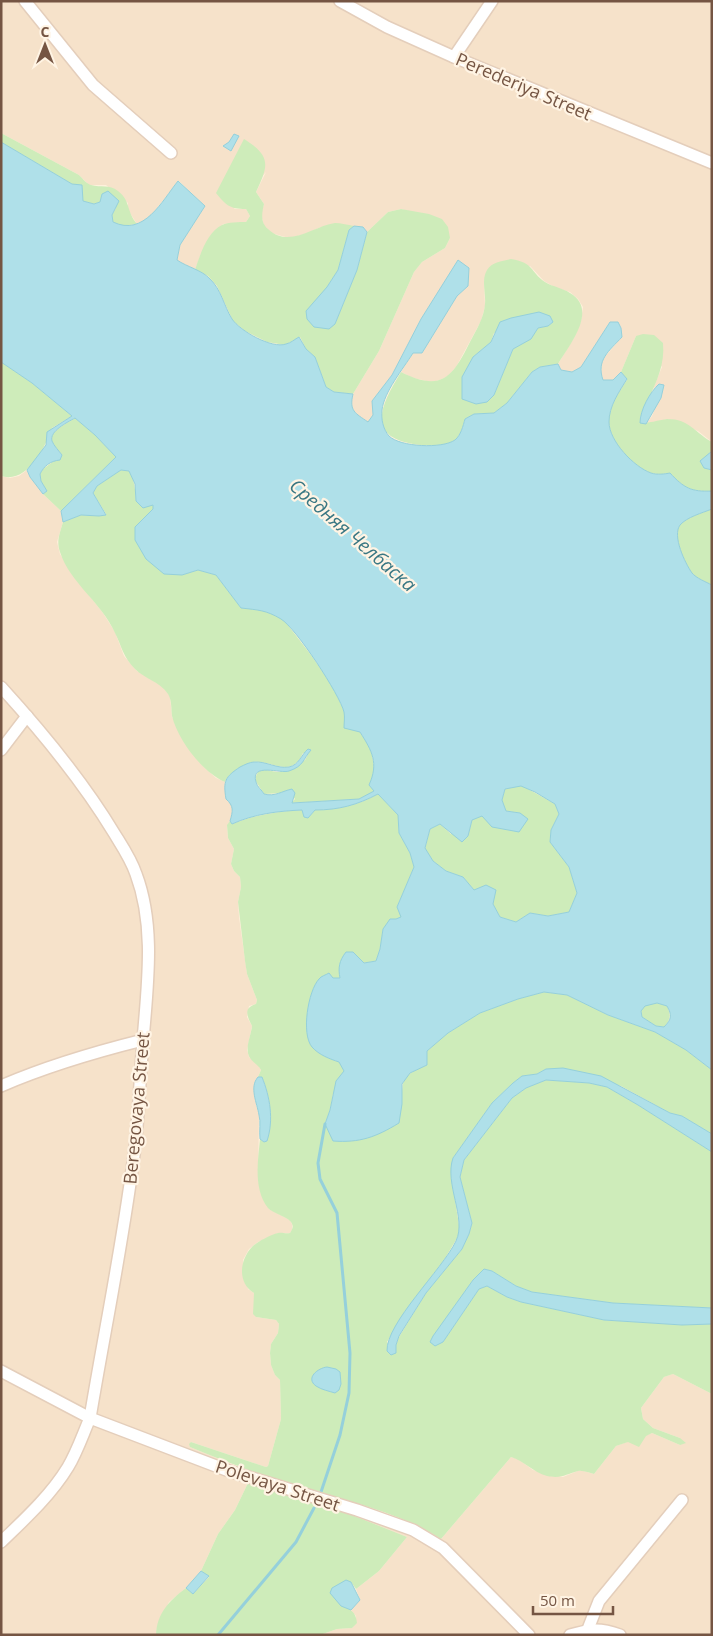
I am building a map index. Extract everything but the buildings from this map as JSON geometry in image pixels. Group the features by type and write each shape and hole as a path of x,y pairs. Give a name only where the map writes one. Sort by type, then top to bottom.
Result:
{"street":[{"path":"24,1 93,85 171,153"},
{"name":"Perederiya Street","path":"340,1 387,27 454,57 712,163"},
{"path":"454,57 492,1"},
{"name":"Beregovaya Street","path":"1,687 77,778 104,816 136,873 147,924 147,986 135,1146 90,1418 70,1465 65,1472 1,1542"},
{"path":"1,750 27,716"},
{"path":"1,1086 28,1074 85,1055 143,1040"},
{"name":"Polevaya Street","path":"1,1372 90,1418 229,1471 357,1510 413,1530 443,1548 529,1635"},
{"path":"588,1629 599,1601 682,1500"},
{"path":"570,1635 588,1629 604,1630 620,1635"}],"shaded area":[{"path":"1,1 712,1 712,442 698,431 668,419 646,424 652,416 664,386 659,384 653,389 662,367 636,336 621,372 613,380 603,380 601,373 602,360 622,337 610,322 581,367 572,372 561,370 558,364 575,336 581,321 583,307 570,292 556,288 544,281 530,266 484,280 485,306 481,321 456,367 448,376 431,382 413,378 401,372 413,353 422,353 457,296 468,286 469,268 458,261 421,319 392,375 372,401 373,415 368,423 353,412 351,403 353,394 379,351 414,272 422,262 445,248 450,238 411,212 401,209 388,212 367,232 363,227 354,226 321,227 306,234 289,238 271,233 264,226 261,214 264,204 256,192 266,172 234,209 246,209 250,216 246,222 223,224 201,254 195,270 186,266 177,260 180,245 205,206 179,181 148,219 137,224 128,210 128,203 106,185 89,185 79,175 1,133"},
{"path":"27,470 43,494 61,511 63,522 57,542 60,554 115,632 124,656 137,671 162,686 170,696 172,717 202,765 216,778 225,782 226,799 232,803 233,810 227,826 228,838 234,849 231,864 234,871 240,877 239,917 247,974 257,1000 256,1004 249,1006 247,1017 252,1026 247,1050 249,1057 261,1070 255,1080 256,1105 259,1115 258,1180 269,1209 290,1220 292,1224 290,1233 278,1233 258,1242 249,1249 243,1260 248,1289 254,1293 256,1317 276,1320 279,1324 278,1333 271,1344 270,1353 271,1365 275,1375 280,1380 281,1419 268,1466 266,1467 191,1442 190,1447 249,1471 369,1507 426,1529 441,1539 511,1457 518,1459 533,1470 563,1477 580,1470 594,1474 616,1446 652,1433 680,1445 680,1438 653,1428 643,1419 641,1408 664,1377 673,1374 712,1394 712,1635 320,1635 337,1629 352,1628 356,1623 356,1616 351,1610 360,1600 356,1589 379,1571 407,1537 352,1515 248,1483 235,1510 218,1534 201,1571 186,1588 169,1602 157,1627 156,1635 1,1635 1,476 10,478 19,476"}],"green space":[{"path":"1,133 79,175 90,184 118,191 127,202 131,215 137,224 122,226 113,222 112,215 116,208 102,194 100,202 94,204 83,201 72,184 1,142"},
{"path":"244,139 259,151 265,162 263,175 256,192 264,204 262,214 265,226 268,229 276,235 293,237 335,223 354,226 349,230 338,270 327,287 335,324 357,270 367,232 388,212 401,209 429,214 442,219 448,227 450,238 445,248 422,262 414,272 379,351 353,394 334,392 326,387 315,357 306,349 300,337 285,345 267,342 245,331 233,321 217,286 208,276 195,270 208,238 217,228 227,223 246,222 250,216 246,209 228,206 216,193"},
{"path":"511,259 528,265 545,282 567,291 578,300 582,309 579,328 558,364 540,367 532,372 507,403 494,413 474,414 465,419 459,436 451,442 439,445 421,445 403,442 391,436 384,429 382,420 383,409 393,385 401,372 427,381 437,381 452,371 465,353 482,318 485,304 484,278 487,270 494,264","holes":["553,322 548,326 538,328 530,339 513,349 494,395 473,357 491,342 494,333"]},
{"path":"643,334 654,335 663,343 663,358 660,372 642,411 640,422 667,419 681,421 712,442 712,451 704,468 712,470 712,491 699,491 688,488 670,473 656,474 644,470 630,459 613,437 609,416 615,400 627,380 621,372 636,336"},
{"path":"1,362 32,383 72,416 52,428 40,454 27,470 19,475 10,477 1,476"},
{"path":"75,418 116,457 61,511 43,494 47,491 41,481 40,474 43,469 62,455 52,441 53,434"},
{"path":"121,470 129,471 131,475 136,501 153,504 153,509 135,528 182,575 198,570 216,575 241,608 264,610 284,620 333,687 345,713 371,749 375,772 369,785 375,791 359,799 291,803 295,799 288,790 283,793 264,794 255,780 257,774 264,769 278,772 284,770 305,760 308,754 303,753 298,761 287,767 251,762 232,773 225,782 208,771 192,754 175,725 168,694 131,665 109,622 71,574 58,544 63,522 81,515 99,516 106,514 93,493 97,486"},
{"path":"712,509 712,585 692,573 678,542 678,530 683,522"},
{"path":"521,785 555,804 559,814 551,830 550,842 569,867 577,893 569,912 548,916 530,913 516,922 500,917 493,904 474,890 463,877 446,871 433,861 425,849 430,829 440,824 451,834 468,836 472,820 482,815 520,813 506,811 502,800 505,789"},
{"path":"378,794 398,815 399,833 410,853 414,867 397,907 402,917 396,919 383,929 376,961 363,963 353,952 341,979 333,978 326,1057 340,1062 344,1071 333,1094 325,1124 402,1104 402,1088 405,1078 427,1065 426,1052 448,1033 480,1013 544,992 567,995 608,1015 655,1032 686,1050 712,1070 712,1134 682,1116 670,1113 621,1086 546,1069 537,1074 522,1076 492,1103 453,1158 451,1175 459,1235 444,1260 404,1313 387,1342 396,1353 399,1337 426,1293 462,1249 469,1234 472,1223 460,1177 464,1160 512,1098 526,1088 546,1080 589,1083 607,1087 712,1152 712,1308 613,1303 532,1292 516,1286 492,1271 484,1269 473,1280 430,1342 443,1342 479,1289 487,1286 521,1302 604,1320 682,1325 712,1324 712,1394 673,1374 664,1377 641,1408 643,1419 653,1428 680,1438 686,1443 680,1445 652,1433 646,1436 639,1447 628,1442 616,1446 594,1474 580,1471 560,1477 547,1476 511,1457 441,1539 424,1529 386,1513 262,1475 190,1447 189,1444 191,1442 266,1467 268,1466 281,1419 280,1380 275,1375 271,1365 270,1353 271,1344 278,1333 279,1324 276,1320 256,1317 253,1314 254,1293 244,1281 242,1266 244,1259 253,1246 274,1234 290,1233 292,1224 286,1218 268,1208 263,1200 258,1183 260,1139 264,1142 267,1141 271,1117 267,1092 262,1077 258,1077 261,1070 248,1054 248,1042 252,1026 247,1013 249,1008 256,1004 257,1000 247,974 238,902 241,887 240,877 234,871 231,864 234,849 228,838 227,825 230,821 232,824 275,812 302,810 308,818 315,810 348,806"},
{"path":"657,1003 667,1006 669,1012 670,1017 664,1027 656,1026 642,1017 641,1011 645,1005"},
{"path":"248,1483 352,1515 407,1537 379,1571 356,1589 351,1582 341,1606 350,1610 355,1616 357,1623 352,1628 337,1629 320,1635 156,1635 161,1614 169,1603 186,1588 193,1594 209,1577 201,1571 218,1534 235,1510"}],"water":[{"path":"234,134 239,136 231,151 223,146 229,142"},
{"name":"Средняя Челбаска","path":"1,142 72,184 82,185 83,201 94,204 100,202 102,194 108,191 119,201 112,215 113,222 124,225 134,225 151,215 178,181 205,206 180,245 177,260 203,273 214,283 232,319 249,334 280,345 299,337 306,349 315,357 326,387 334,392 353,394 352,404 354,411 368,422 373,415 372,401 392,375 421,319 458,260 469,268 468,286 457,296 422,353 413,353 394,381 383,403 382,420 384,427 389,436 402,443 431,446 455,440 460,433 465,419 474,414 494,413 507,403 532,372 540,367 558,364 561,370 572,372 581,367 610,322 618,322 622,337 608,351 601,367 603,380 613,380 621,372 627,379 615,399 609,416 613,437 630,459 644,470 656,474 670,473 688,488 699,491 712,491 712,509 683,522 678,530 678,542 692,573 712,585 712,1070 686,1050 655,1032 608,1015 567,995 544,992 480,1013 448,1033 427,1051 427,1065 410,1073 402,1084 402,1104 399,1123 368,1138 351,1141 333,1141 325,1124 336,1081 344,1071 339,1062 328,1058 312,1047 306,1023 309,1002 315,985 321,977 329,973 333,978 340,978 340,965 346,952 353,952 364,963 376,961 383,929 390,919 401,917 397,907 414,867 410,853 399,833 398,815 378,794 348,806 315,810 308,818 304,817 302,810 293,810 257,815 232,824 230,821 232,809 226,799 225,784 231,774 249,763 289,767 298,762 308,749 311,750 300,765 294,769 285,772 267,770 258,772 255,776 256,782 264,794 275,794 292,789 295,793 292,803 359,799 374,791 369,785 374,770 371,751 360,732 344,728 344,712 335,692 317,662 297,635 281,619 266,612 241,608 216,575 198,570 182,575 164,574 146,559 135,540 135,527 153,509 153,505 143,508 136,501 135,484 129,471 121,470 97,486 93,493 106,515 81,515 63,522 61,511 116,457 75,418 60,427 53,434 52,441 62,455 60,460 48,464 40,474 41,481 47,491 43,494 27,470 46,445 47,432 72,416 32,383 1,362","holes":["521,786 555,804 559,814 551,830 550,842 569,867 577,893 569,912 548,916 530,913 516,922 500,917 493,904 496,890 486,885 474,890 463,877 446,871 433,861 425,848 430,829 440,824 462,842 468,836 472,820 482,816 492,827 519,832 528,819 520,813 506,811 502,800 505,789","657,1003 667,1006 670,1012 669,1022 664,1027 656,1026 642,1017 641,1011 645,1006"]},
{"path":"354,226 363,227 367,232 357,270 335,324 329,329 314,327 307,319 306,311 327,287 338,270 349,230"},
{"path":"539,312 550,316 553,322 548,326 538,328 531,339 513,349 494,395 487,402 476,404 462,399 462,377 473,357 491,342 500,322"},
{"path":"659,384 664,385 661,398 646,424 640,423 646,402"},
{"path":"712,451 712,470 704,468 700,461"},
{"path":"563,1068 601,1076 670,1113 682,1116 712,1134 712,1152 607,1087 589,1083 546,1080 526,1088 512,1098 464,1160 460,1177 472,1223 469,1234 462,1249 426,1293 399,1336 396,1353 391,1355 387,1351 389,1339 395,1326 449,1253 459,1232 458,1211 451,1179 453,1158 492,1103 513,1083 522,1076 537,1074 546,1069"},
{"path":"258,1077 262,1077 267,1092 271,1117 267,1141 264,1142 260,1139 260,1118 254,1090 255,1081"},
{"path":"484,1269 492,1271 516,1286 532,1292 613,1303 712,1308 712,1324 682,1325 604,1320 521,1302 487,1286 479,1289 443,1342 435,1346 430,1342 433,1336 473,1280"},
{"path":"327,1367 340,1372 341,1384 339,1390 335,1393 316,1386 312,1380 317,1371"},
{"path":"201,1571 209,1576 193,1594 186,1588"},
{"path":"346,1580 351,1582 360,1600 351,1610 341,1606 330,1593 332,1588"}],"waterway":[{"path":"321,1492 340,1435 349,1393 350,1353 337,1213 320,1179 318,1163 325,1124"},
{"path":"218,1635 296,1542 314,1508"}]}
